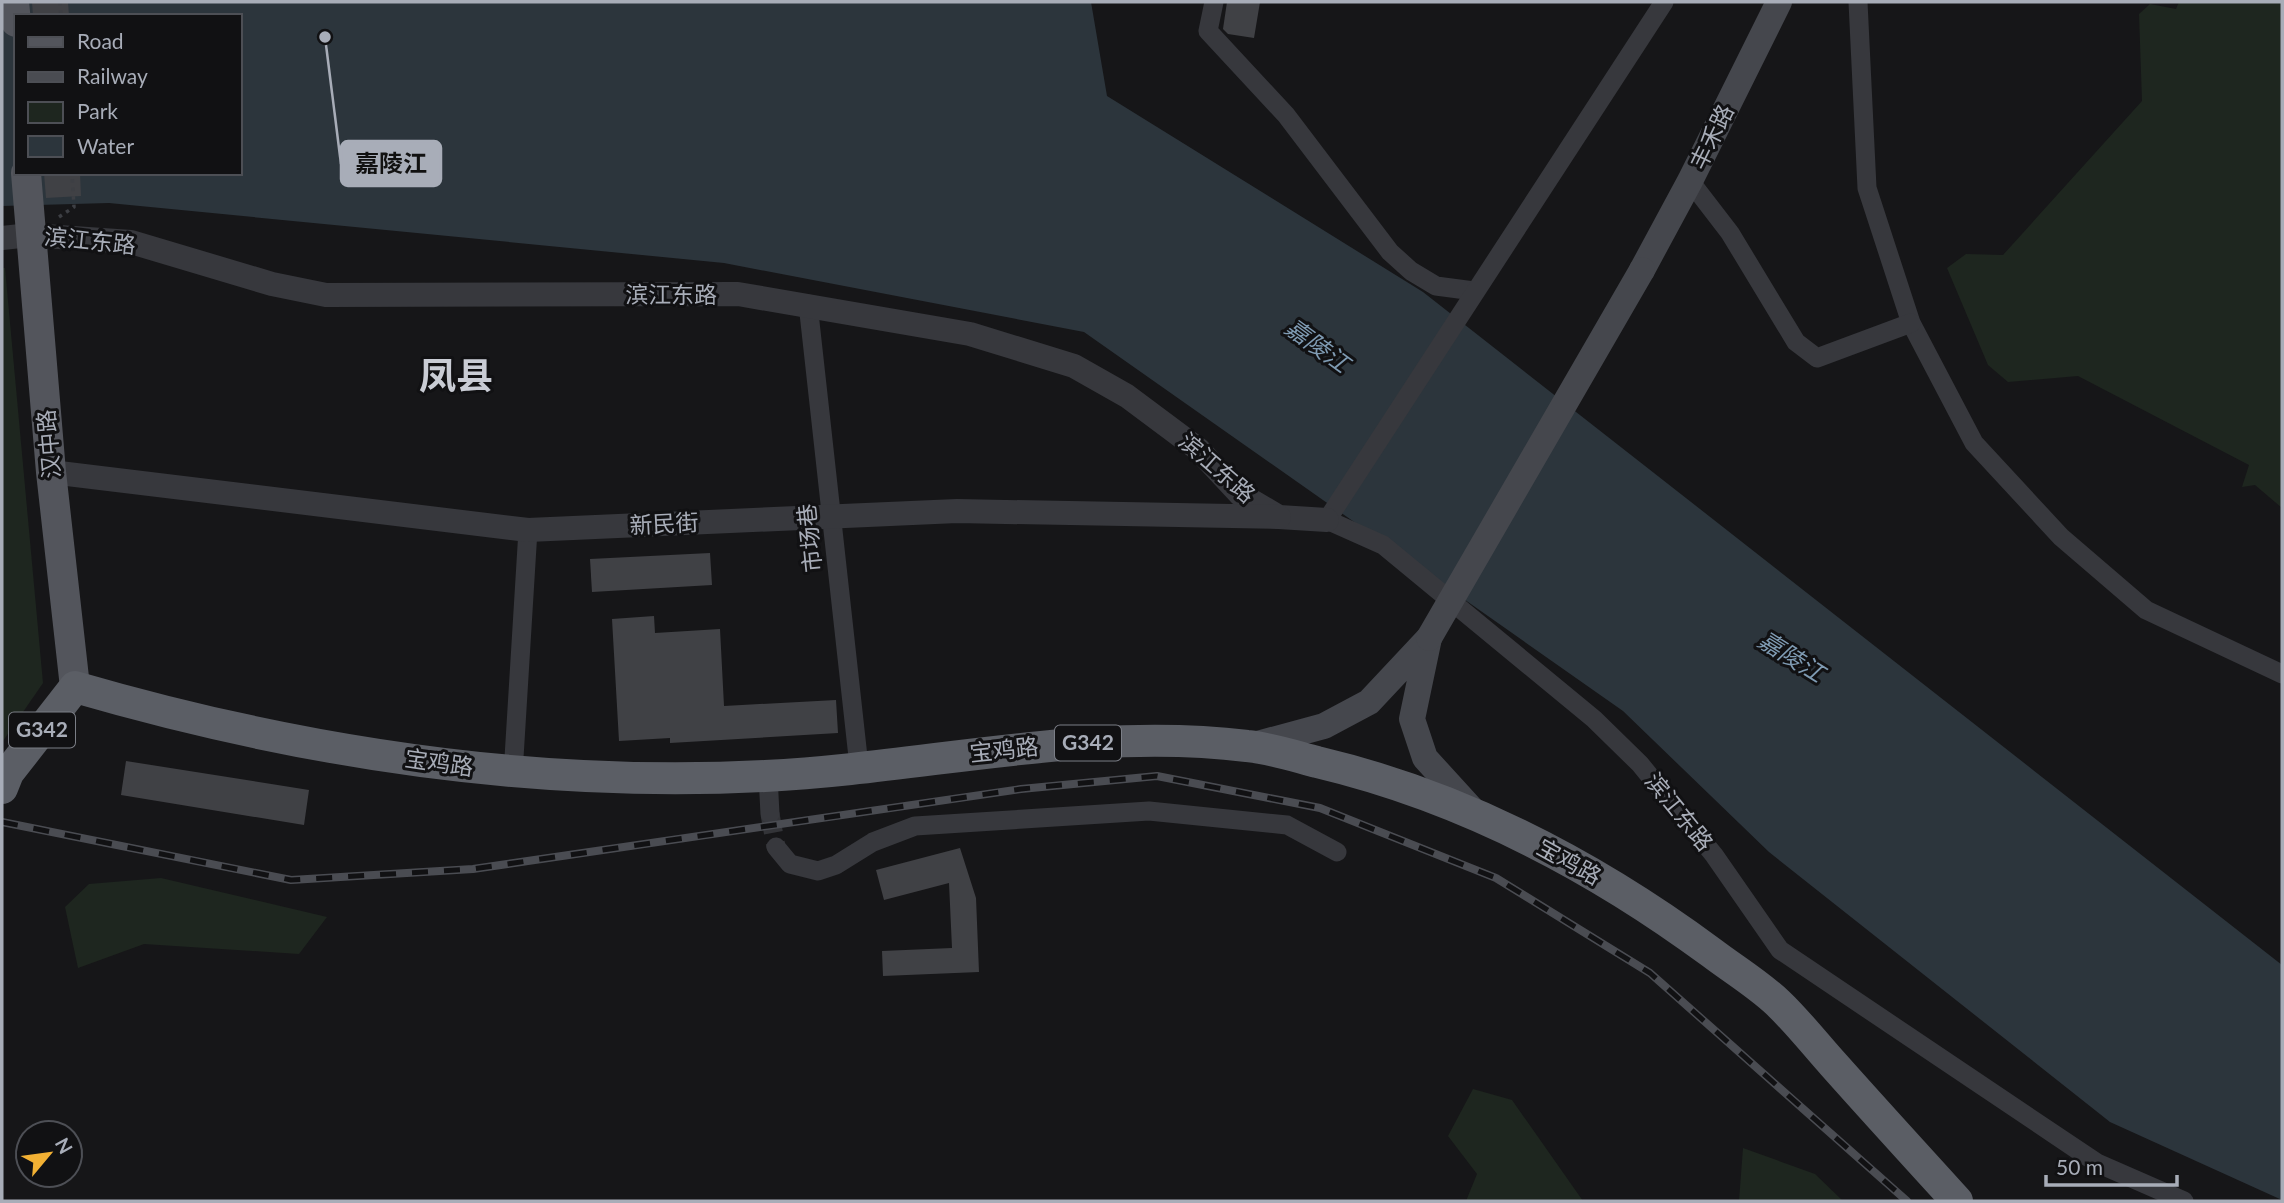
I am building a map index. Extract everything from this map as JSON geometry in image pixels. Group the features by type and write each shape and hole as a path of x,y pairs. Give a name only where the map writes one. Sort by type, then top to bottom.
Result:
{"highway":[{"name":"宝鸡路","path":"75,687 155,710 340,750 513,774 615,779 768,776 1037,746 1139,741 1250,746 1369,774 1478,816 1577,863 1680,930 1776,1001 1957,1201"},
{"name":"G342","path":"4,778 75,687"}],"main road":[{"name":"丰禾路","path":"1429,638 1642,270 1690,181 1779,2"},
{"name":"汉中路","path":"27,186 16,237 51,472 75,687"},
{"path":"1250,746 1324,726 1369,702 1429,638"},
{"path":"1429,638 1412,719 1425,758 1478,816"}],"street":[{"path":"1214,2 1208,31 1286,115 1390,251 1411,271 1436,286 1470,297"},
{"path":"1332,512 1664,2"},
{"path":"1858,2 1867,188 1911,323 1975,443 2061,537 2146,610 2282,674"},
{"path":"1690,181 1730,233 1796,342 1817,358 1911,323"},
{"name":"滨江东路","path":"16,237 131,242 272,284 326,295 738,294 970,334 1074,366 1127,396 1198,449 1240,494 1279,517 1332,512 1383,545 1594,719 1640,764 1714,855 1780,950 2097,1163 2184,1201"},
{"name":"市场巷","path":"808,304 859,766"},
{"name":"新民街","path":"51,472 528,530 957,511 1279,517"},
{"path":"513,774 528,530"},
{"path":"768,776 770,814"},
{"path":"776,847 790,864 818,871 836,865 873,842 926,824 1149,811 1287,825 1337,852"}],"path":[{"path":"72,175 74,207"}],"green space":[{"path":"2179,2 2282,2 2282,508 2255,485 2242,487 2249,465 2078,376 2008,382 1988,365 1947,268 1966,254 2003,255 2142,101 2139,14 2150,4 2176,9"},
{"path":"2,268 5,268 43,683 3,741"},
{"path":"161,878 327,917 299,954 144,944 78,968 65,907 89,884"},
{"path":"1473,1089 1512,1100 1583,1201 1466,1201 1477,1174 1448,1136"},
{"path":"1743,1148 1815,1174 1843,1201 1739,1201"}],"water":[{"path":"2,2 1091,2 1107,96 1423,292 2282,965 2282,1200 2110,1122 1769,852 1623,711 1084,332 724,263 109,203 2,206"}],"building":[{"path":"32,2 68,2 69,14 33,14"},
{"path":"1227,2 1260,2 1254,38 1228,34 1223,29"},
{"path":"44,175 80,175 81,196 46,198"},
{"path":"710,553 712,585 592,592 590,559"},
{"path":"654,616 655,633 720,629 724,706 836,700 838,733 670,743 670,738 619,741 612,619"},
{"path":"126,761 309,790 304,825 121,795"},
{"path":"960,848 976,898 979,972 883,976 882,951 952,948 949,883 884,900 876,870"}],"tunnel":[{"path":"770,814 776,847"}],"railway":[{"path":"2,822 291,880 473,869 1021,789 1157,776 1320,808 1496,878 1650,973 1907,1201"}],"place":[{"name":"嘉陵江","path":"325,37"}],"district":[{"name":"凤县","path":"456,376"}]}
